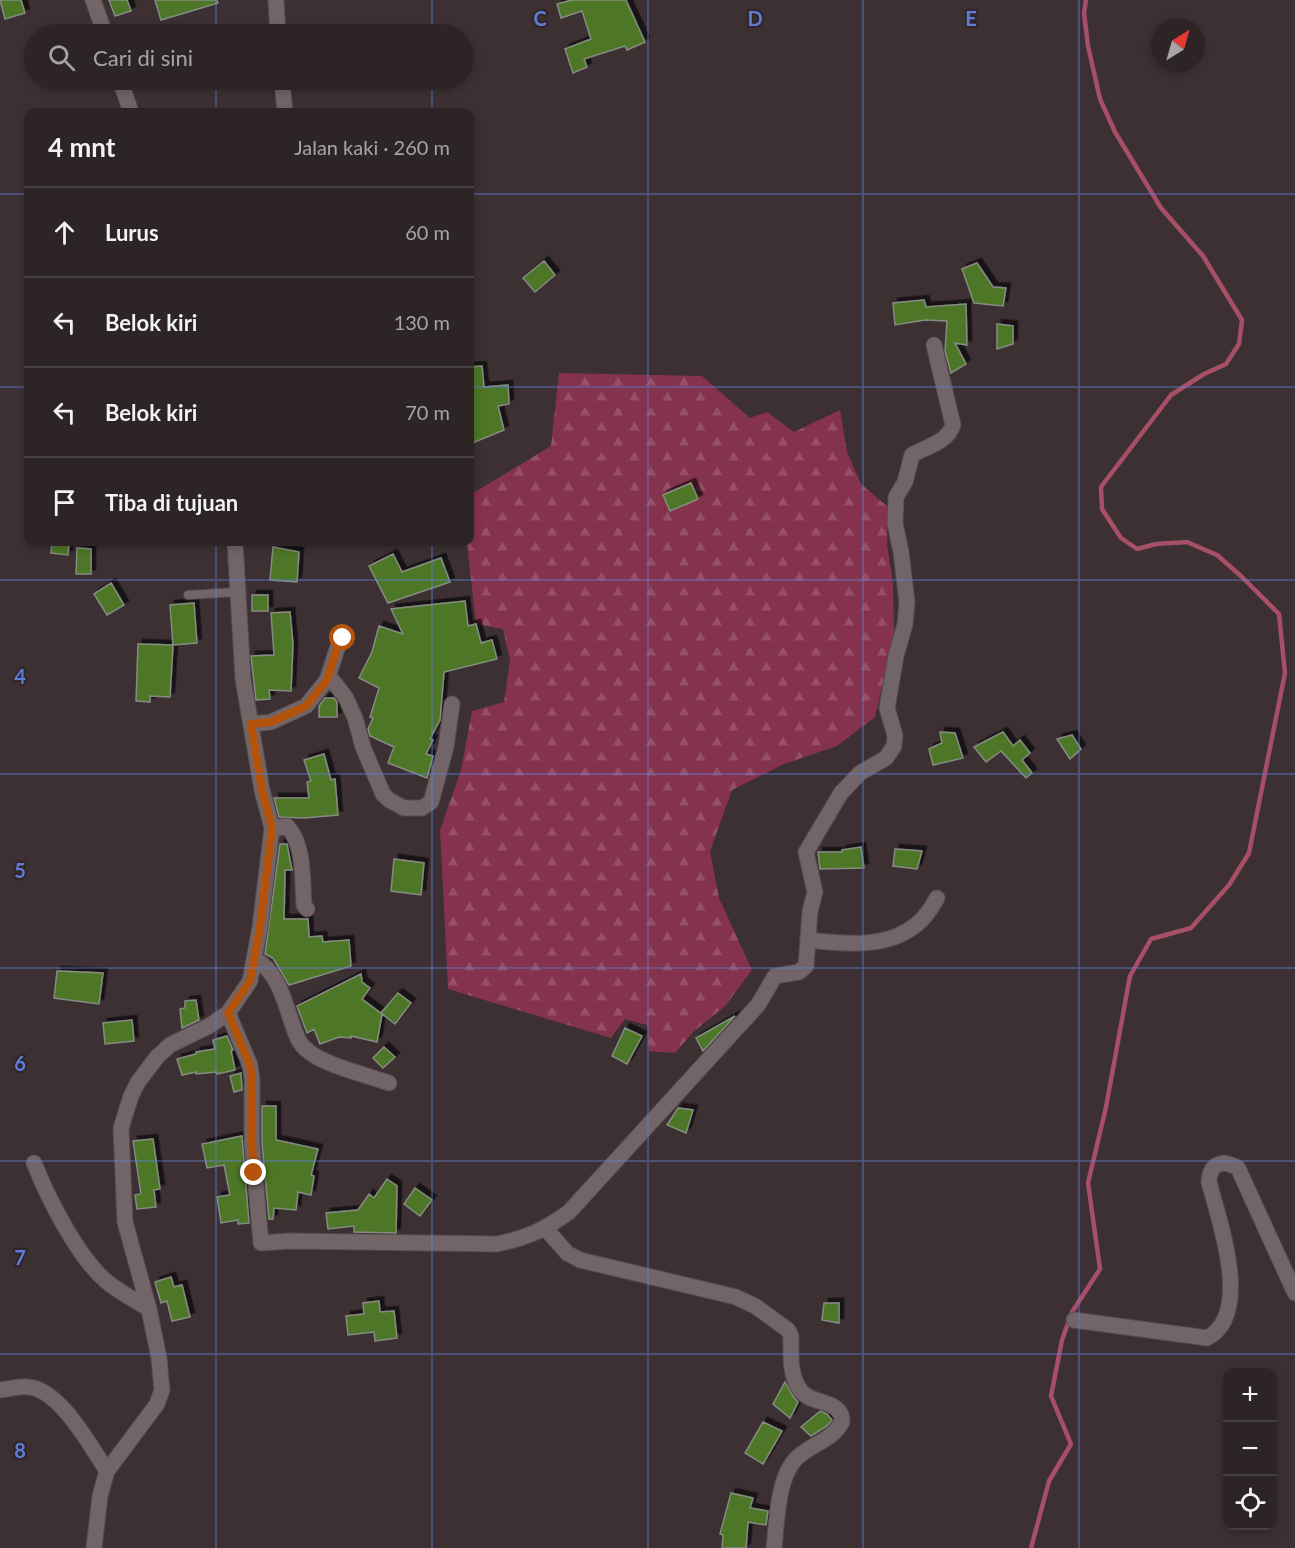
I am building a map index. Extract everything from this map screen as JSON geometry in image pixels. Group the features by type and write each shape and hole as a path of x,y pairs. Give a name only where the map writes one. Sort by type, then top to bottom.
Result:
{"street":[{"path":"93,0 101,24"},
{"path":"276,0 277,24"},
{"path":"123,90 130,108"},
{"path":"283,90 285,108"},
{"path":"228,1013 250,1065 252,1143 261,1243 497,1244 546,1229 569,1212 758,1005 775,976 804,969 809,940 810,911 815,892 806,852 842,794 860,773 886,758 894,746 895,735 887,708 896,656 905,624 907,602 901,552 894,523 896,497 905,482 912,454 943,440 948,436 953,425 934,345"},
{"path":"94,1548 100,1496 107,1471 157,1404 162,1390 159,1358 149,1309 125,1222 120,1128 138,1082 157,1057 170,1045 209,1026 228,1013 250,981 255,959 272,828 262,790 243,679 235,546"},
{"path":"251,724 271,722 302,709 327,680 337,648 343,638"},
{"path":"327,680 333,681 346,698 383,794 404,808 422,808 431,802 446,747 452,704"},
{"path":"272,828 287,826 295,838 300,852 304,905 307,909"},
{"path":"809,940 839,943 872,942 886,939 917,925 937,898"},
{"path":"255,959 264,965 276,979 297,1037 307,1051 329,1063 389,1083"},
{"path":"34,1162 46,1195 90,1263 107,1281 149,1309"},
{"path":"1074,1320 1207,1338 1216,1333 1223,1325 1228,1310 1231,1271 1209,1182 1210,1173 1220,1164 1230,1164 1238,1168 1295,1293"},
{"path":"546,1229 567,1253 580,1260 736,1297 755,1306 788,1330 791,1336 793,1376 799,1389 808,1398 836,1408 840,1412 842,1422 831,1436 800,1455 786,1473 774,1548"},
{"path":"0,1390 30,1387 58,1403 73,1420 107,1471"}],"lane":[{"path":"188,595 237,592"}],"green space":[{"path":"559,373 702,376 750,418 767,412 794,432 840,410 847,452 861,484 888,507 887,544 893,584 894,636 875,717 837,746 784,764 732,790 710,851 719,898 752,970 725,1006 693,1032 675,1053 649,1051 647,1025 625,1019 611,1038 448,989 440,830 461,770 472,711 504,702 510,660 503,629 476,624 467,546 474,546 474,493 551,446"}],"building":[{"path":"0,0 21,0 25,13 5,19"},
{"path":"109,0 127,0 131,11 115,16"},
{"path":"155,0 217,0 218,3 161,20"},
{"path":"572,0 626,0 645,42 627,50 625,46 584,59 587,67 573,73 565,49 591,39 582,11 561,18 557,4"},
{"path":"544,261 555,275 535,292 523,278"},
{"path":"977,263 993,287 1006,288 1003,306 974,303 962,269"},
{"path":"924,300 926,307 966,304 967,345 955,343 966,364 951,373 945,351 947,321 925,320 895,325 893,303"},
{"path":"997,324 1013,326 1013,344 997,349"},
{"path":"482,366 484,387 508,385 509,404 498,406 504,430 474,442 474,367"},
{"path":"691,483 698,499 670,511 663,495"},
{"path":"52,546 69,546 68,555 51,553"},
{"path":"273,547 299,552 297,582 270,580"},
{"path":"77,548 91,549 91,574 76,574"},
{"path":"393,554 402,572 441,558 450,582 388,603 369,566"},
{"path":"111,583 124,605 107,615 94,594"},
{"path":"252,595 268,595 268,611 252,611"},
{"path":"465,601 468,626 476,624 481,643 492,640 497,659 444,672 440,720 430,739 433,740 426,754 433,756 427,778 388,763 394,747 370,736 368,729 373,718 370,717 379,688 359,678 372,652 379,626 403,634 391,609"},
{"path":"194,603 197,643 173,645 170,605"},
{"path":"290,612 293,644 291,691 269,690 270,699 256,700 251,656 274,655 271,613"},
{"path":"138,644 173,645 170,697 150,696 150,702 136,701"},
{"path":"325,698 334,698 337,702 337,717 319,717 319,706"},
{"path":"940,732 955,733 963,758 933,765 929,749 942,743"},
{"path":"1003,732 1013,746 1020,740 1030,753 1022,760 1032,773 1026,778 1001,751 986,762 974,747"},
{"path":"1072,735 1081,749 1070,759 1057,739"},
{"path":"324,754 331,780 335,779 338,815 304,818 279,817 274,798 309,798 307,782 311,781 304,760"},
{"path":"280,844 287,844 292,870 285,870 284,919 308,919 309,937 322,936 323,942 349,940 351,966 289,985 273,958 265,954"},
{"path":"861,847 864,868 820,869 818,852 842,852 842,850"},
{"path":"895,849 922,851 917,869 893,866"},
{"path":"394,859 424,863 421,895 391,891"},
{"path":"57,971 103,973 99,1004 54,998"},
{"path":"361,974 362,982 370,988 362,999 382,1014 377,1042 351,1036 351,1038 339,1037 320,1044 314,1029 307,1033 297,1006"},
{"path":"398,993 411,1003 395,1024 381,1013"},
{"path":"196,1000 199,1020 182,1028 180,1009 185,1008 185,1001"},
{"path":"735,1016 703,1051 696,1038"},
{"path":"132,1020 134,1041 105,1044 103,1023"},
{"path":"625,1028 642,1036 627,1064 612,1056"},
{"path":"227,1036 233,1050 231,1050 235,1070 217,1074 217,1072 196,1074 196,1072 182,1075 177,1059 196,1054 196,1052 215,1049 213,1040"},
{"path":"384,1047 395,1057 383,1068 373,1058"},
{"path":"241,1073 242,1090 234,1092 230,1076"},
{"path":"262,1106 276,1106 276,1140 318,1149 311,1175 314,1176 311,1195 298,1192 296,1210 274,1208 273,1219 269,1219 262,1143"},
{"path":"678,1108 693,1110 686,1133 667,1125"},
{"path":"242,1136 249,1223 238,1224 238,1220 221,1223 217,1197 230,1195 224,1165 207,1168 202,1144"},
{"path":"153,1139 160,1189 154,1190 156,1207 137,1209 135,1195 141,1194 133,1141"},
{"path":"387,1179 397,1186 396,1233 354,1232 354,1226 328,1229 326,1213 358,1210 369,1194 374,1198"},
{"path":"415,1188 432,1200 420,1216 404,1204"},
{"path":"171,1277 174,1287 182,1285 190,1317 172,1321 167,1301 161,1303 155,1282"},
{"path":"379,1301 380,1312 394,1311 397,1338 375,1341 374,1332 348,1335 346,1316 364,1314 363,1303"},
{"path":"824,1303 839,1303 839,1323 822,1320"},
{"path":"785,1382 798,1402 790,1418 773,1404"},
{"path":"820,1411 832,1420 811,1436 801,1427"},
{"path":"763,1422 782,1431 763,1464 745,1453"},
{"path":"731,1493 753,1498 750,1508 768,1511 766,1525 748,1522 746,1548 722,1548 723,1535 720,1534"}],"waterway":[{"path":"1031,1548 1049,1481 1071,1444 1051,1396 1062,1340 1072,1312 1100,1269 1088,1183 1106,1107 1130,976 1151,939 1191,928 1229,885 1249,853 1285,673 1279,614 1241,576 1217,555 1187,542 1156,544 1137,549 1121,538 1102,509 1101,487 1171,395 1204,374 1226,364 1239,344 1242,320 1203,256 1161,208 1115,132 1100,99 1088,46 1084,13 1086,0"}],"route":[{"path":"254,1173 250,1065 228,1013 250,981 260,927 272,828 262,790 251,724 271,722 306,706 322,683 327,680 337,648 343,638"}]}
